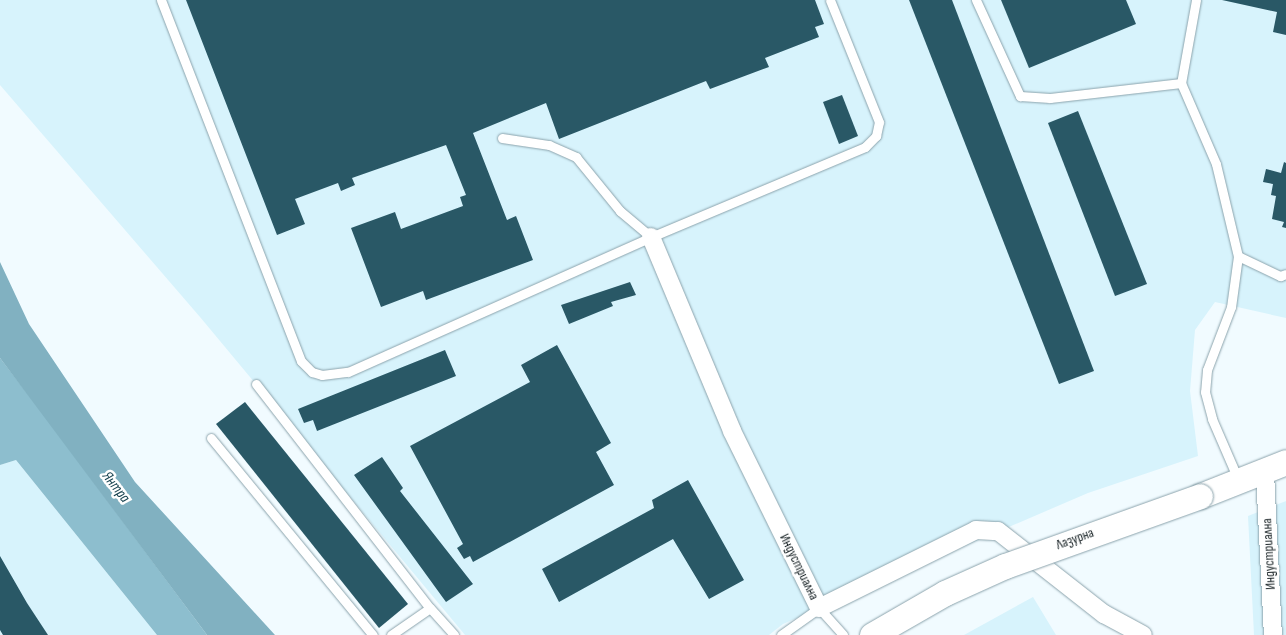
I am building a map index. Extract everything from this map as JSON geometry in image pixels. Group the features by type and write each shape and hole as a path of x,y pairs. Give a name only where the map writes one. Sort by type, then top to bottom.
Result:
{"street":[{"name":"Индустриална","path":"651,237 732,431 819,608 976,530 998,531 1104,614 1143,635"},
{"name":"Индустриална","path":"1273,635 1275,468"},
{"name":"Лазурна","path":"872,635 945,593 1005,566 1275,468"}],"lane":[{"path":"161,0 301,361 312,372 322,375 348,372 651,237 837,161 865,147 876,136 879,122 830,0"},
{"path":"976,0 1020,96 1050,98 1181,83"},
{"path":"1196,0 1181,83 1216,164 1238,256 1231,307 1207,370 1205,392 1212,419 1240,482"},
{"path":"502,138 550,145 576,157 620,211 651,237"},
{"path":"1238,256 1280,276 1286,274"},
{"path":"256,384 430,608 454,635"},
{"path":"211,438 373,635"},
{"path":"391,635 430,608"},
{"path":"781,635 819,608 843,635"}],"shaded area":[{"path":"0,0 1286,0 1286,318 1215,302 1195,330 1190,391 1198,456 1088,493 783,624 769,635 465,635 200,317 0,85"},
{"path":"0,358 207,635 157,635 16,460 0,465"},
{"path":"16,460 157,635 0,635 0,465"},
{"path":"1286,501 1286,635 1254,635 1248,516"},
{"path":"1033,597 1056,635 964,635"}],"water":[{"name":"Янтра","path":"0,262 29,324 135,482 275,635 207,635 0,358"}],"building":[{"path":"186,0 815,0 824,24 815,27 819,37 765,58 769,67 710,89 706,81 559,139 546,103 473,133 507,220 516,216 533,260 426,300 423,291 381,307 351,228 395,212 401,229 463,206 460,197 466,195 446,145 352,178 355,185 341,191 338,183 295,199 305,224 277,235"},
{"path":"909,0 952,0 1094,371 1059,384"},
{"path":"1001,0 1126,0 1136,24 1029,68"},
{"path":"1222,0 1286,0 1286,35 1273,32 1277,12"},
{"path":"842,95 858,136 839,144 823,102"},
{"path":"1078,111 1147,284 1115,296 1048,123"},
{"path":"1284,162 1286,163 1286,228 1282,227 1284,222 1272,219 1276,196 1271,195 1273,184 1263,182 1266,169 1281,173"},
{"path":"630,282 636,295 611,302 613,306 569,324 561,305"},
{"path":"557,345 611,443 596,452 614,485 473,562 470,556 464,559 457,548 463,544 410,446 530,382 521,365"},
{"path":"445,350 456,376 317,431 313,420 304,423 298,409"},
{"path":"245,402 408,604 379,628 216,424"},
{"path":"382,457 403,488 400,491 473,584 446,602 354,475"},
{"path":"688,480 744,580 709,599 673,539 559,602 542,569 654,508 652,500"},
{"path":"0,556 48,635 3,635 0,630"}]}
